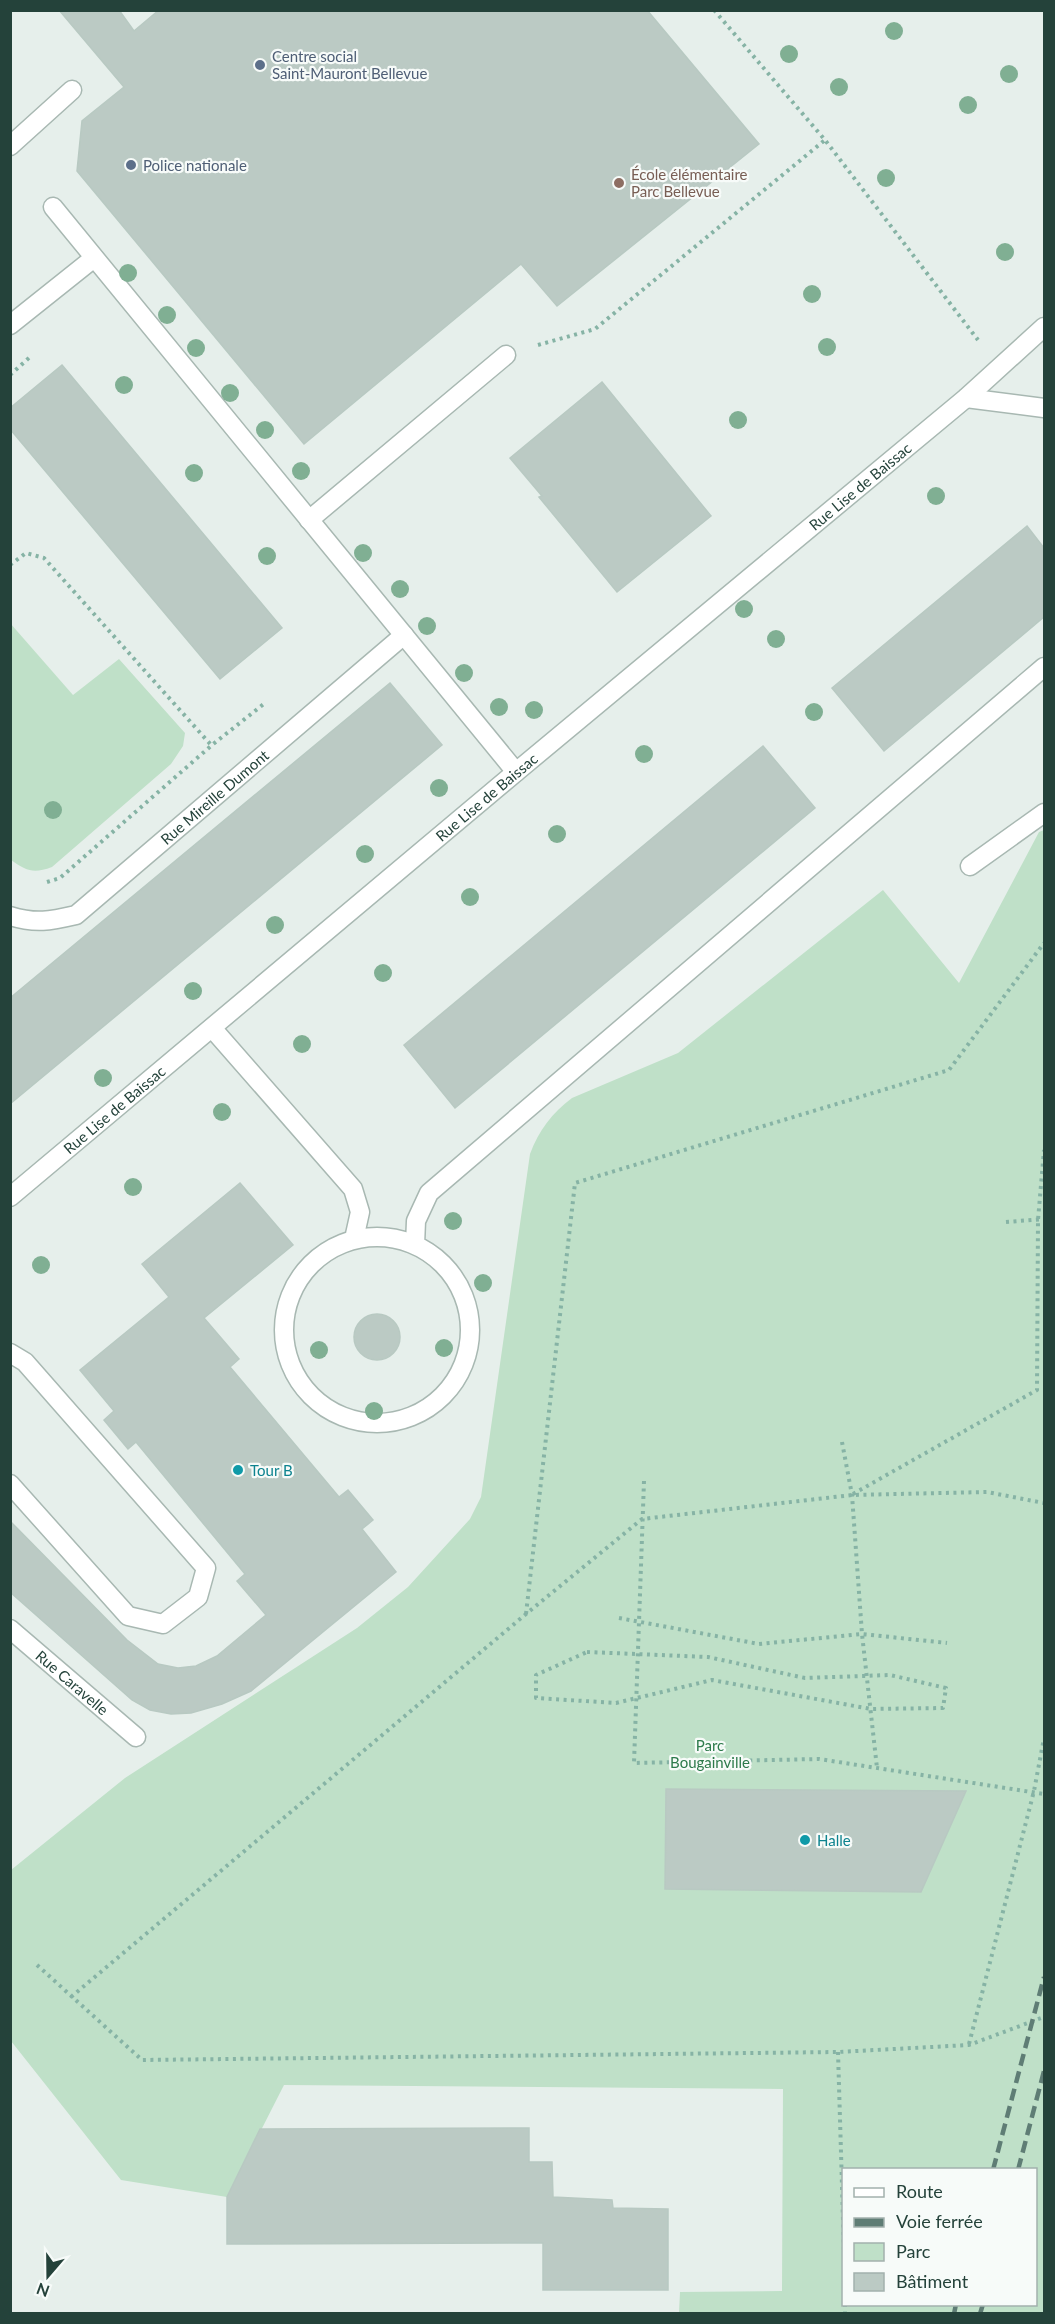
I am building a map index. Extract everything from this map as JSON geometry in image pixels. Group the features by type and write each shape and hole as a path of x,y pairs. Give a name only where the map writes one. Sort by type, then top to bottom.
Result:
{"street":[{"path":"10,146 72,90"},
{"path":"53,207 516,772"},
{"path":"10,325 94,258"},
{"name":"Rue Lise de Baissac","path":"10,1197 966,398 1044,327"},
{"path":"309,519 506,354"},
{"path":"966,398 1044,408"},
{"name":"Rue Mireille Dumont","path":"10,915 25,920 45,922 76,915 404,635"},
{"path":"415,1245 416,1221 429,1193 1044,667"},
{"path":"970,866 1044,813"},
{"path":"212,1028 352,1189 360,1212 354,1239"},
{"path":"387,1237 415,1245 441,1262 460,1286 470,1315 469,1347 459,1375 440,1400 413,1417 383,1423 352,1421 324,1408 302,1387 287,1359 283,1329 288,1298 303,1271 326,1251 354,1239 387,1237"},
{"path":"10,1353 25,1362 206,1568 198,1597 163,1624 128,1616 10,1484"},
{"name":"Rue Caravelle","path":"10,1629 136,1737"}],"path":[{"path":"714,10 825,140 1000,368"},
{"path":"506,354 595,329 825,140"},
{"path":"10,565 26,553 44,558 239,776"},
{"path":"44,884 60,878 267,701"},
{"path":"526,1614 575,1183 949,1070 1044,943"},
{"path":"852,1495 1037,1390 1038,1220 1044,1150"},
{"path":"1006,1222 1044,1219"},
{"path":"842,1442 852,1495 862,1634 878,1768"},
{"path":"644,1481 634,1764 819,1759 1044,1794"},
{"path":"71,1997 642,1519 852,1495 987,1492 1044,1503"},
{"path":"619,1618 759,1644 862,1634 947,1643"},
{"path":"588,1652 638,1654 708,1657 805,1678 890,1675 946,1688 943,1708 871,1709 712,1680 616,1703 536,1698 536,1675 588,1652"},
{"path":"969,2045 1034,1791 1044,1738"},
{"path":"37,1965 142,2060 838,2052 969,2045 1044,2017"},
{"path":"838,2052 842,2213"}],"green space":[{"path":"10,623 73,695 119,659 185,733 183,746 171,764 52,867 35,871 26,869 11,860"},
{"name":"Parc Bougainville","path":"1044,830 1044,2313 679,2313 680,2292 782,2291 783,2089 284,2085 227,2197 121,2180 11,2041 11,1870 125,1778 357,1628 408,1587 470,1519 481,1497 530,1154 542,1130 558,1110 572,1098 678,1053 883,890 959,983 1039,832"}],"building":[{"path":"59,10 119,10 134,31 159,10 647,10 759,144 557,306 521,264 304,444 77,171 82,121 124,87"},
{"path":"62,365 282,628 220,679 10,429 10,408"},
{"path":"602,382 711,516 617,592 510,458"},
{"path":"1027,526 1044,548 1044,617 884,751 832,688"},
{"path":"390,683 442,745 10,1104 10,998"},
{"path":"763,746 815,808 455,1108 404,1045"},
{"path":"240,1183 293,1245 204,1318 239,1359 230,1367 339,1497 348,1490 373,1520 362,1529 396,1572 251,1691 222,1704 191,1713 171,1714 150,1710 132,1700 10,1592 10,1521 127,1640 158,1664 178,1668 196,1666 217,1656 266,1615 237,1581 245,1574 136,1442 128,1449 104,1420 114,1411 80,1370 169,1297 142,1264"},
{"path":"377,1314 393,1321 400,1337 393,1353 377,1360 361,1353 354,1337 361,1321"},
{"name":"Halle","path":"666,1789 966,1791 921,1892 665,1889"},
{"path":"529,2128 529,2162 552,2162 553,2197 612,2200 613,2208 668,2209 668,2290 543,2290 543,2243 227,2244 227,2197 260,2129"}],"railway":[{"path":"994,2168 1044,1977"},
{"path":"1019,2168 1044,2071"},
{"path":"954,2314 956,2306"},
{"path":"980,2314 982,2306"}],"place":[{"name":"Centre social Saint-Mauront Bellevue","path":"260,65"},
{"name":"Police nationale","path":"131,165"},
{"name":"École élémentaire Parc Bellevue","path":"619,183"},
{"name":"Tour B","path":"238,1470"},
{"name":"Halle","path":"805,1840"}]}
